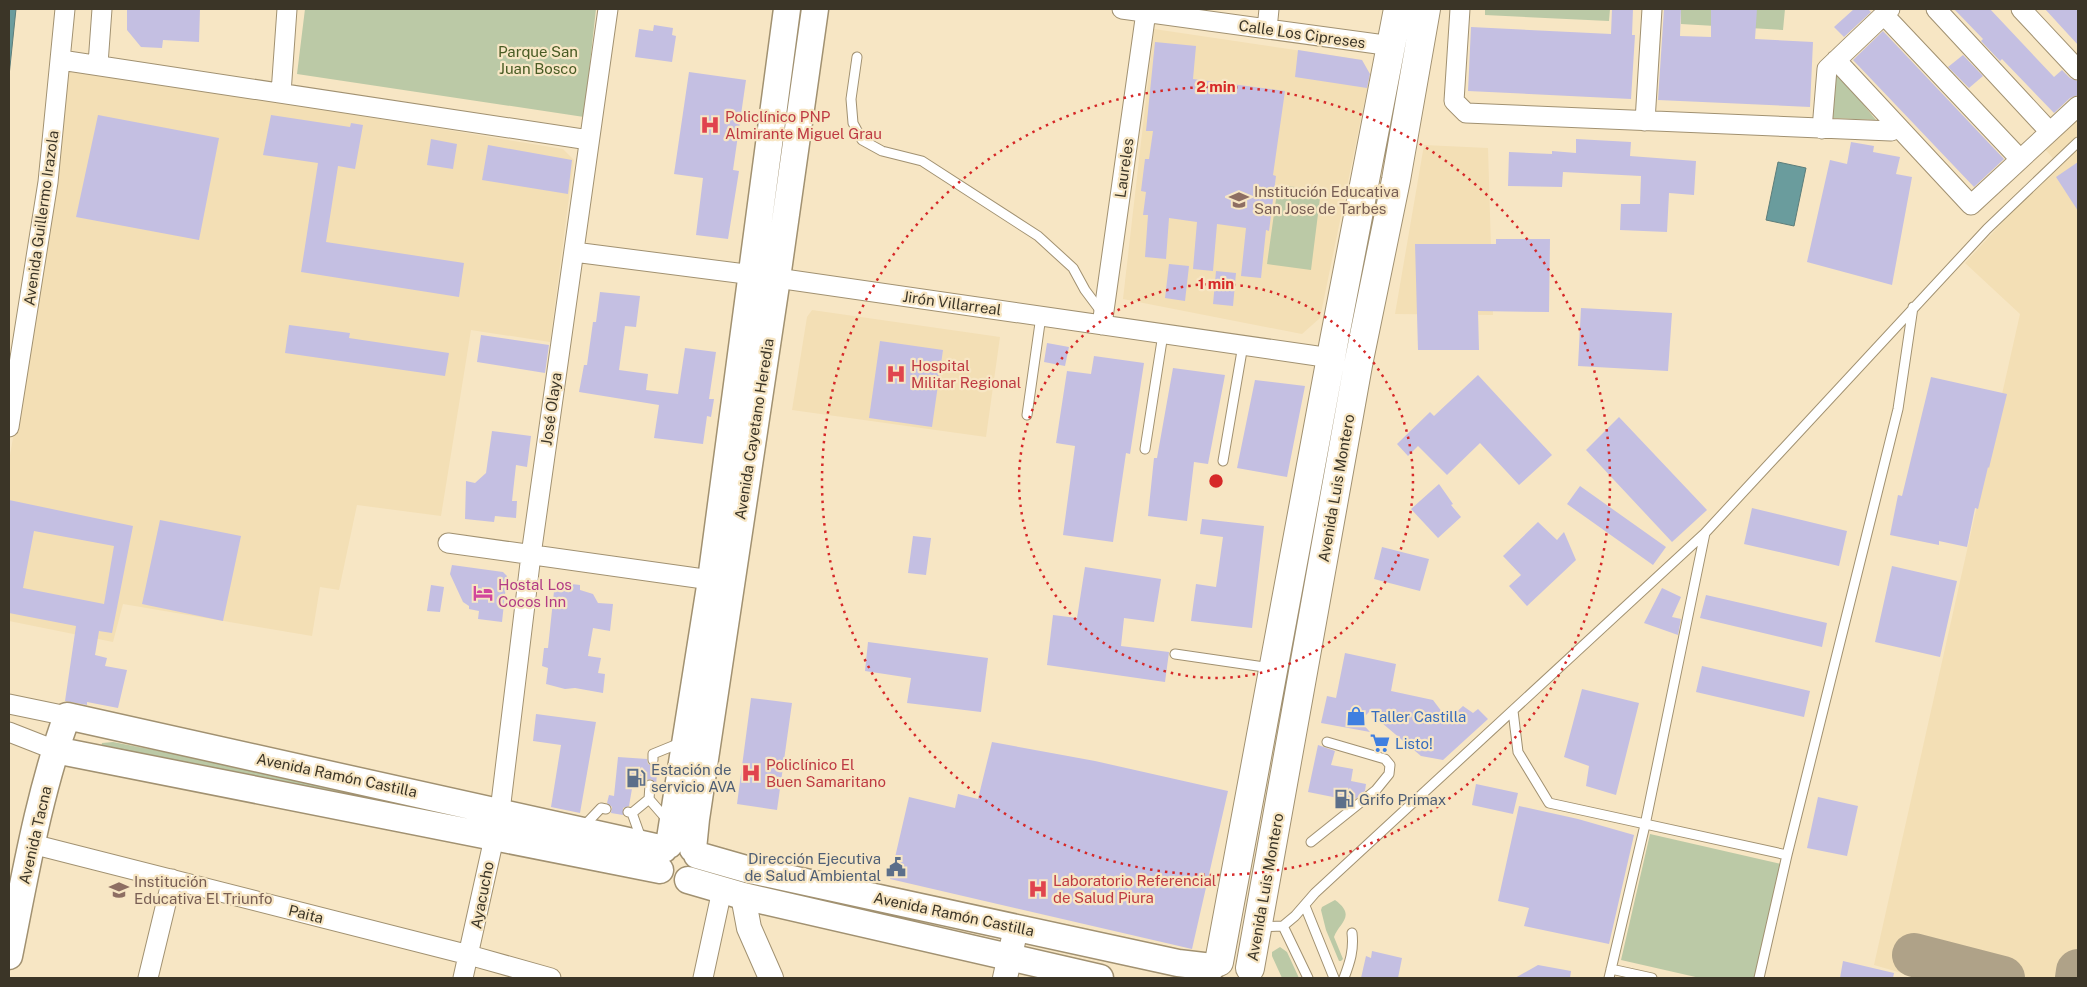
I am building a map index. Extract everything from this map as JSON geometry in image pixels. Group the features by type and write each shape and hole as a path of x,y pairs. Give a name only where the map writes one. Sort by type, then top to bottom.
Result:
{"main road":[{"name":"Avenida Cayetano Heredia","path":"671,848 696,819 765,276 787,9"},
{"name":"Avenida Cayetano Heredia","path":"671,848 685,741 711,580 815,9"},
{"name":"Avenida Luis Montero","path":"1212,969 1237,869 1331,358 1398,9"},
{"name":"Avenida Luis Montero","path":"1254,974 1270,927 1266,875 1358,365 1396,180 1426,9"},
{"name":"Avenida Ramón Castilla","path":"67,716 671,848 746,869 1212,969"},
{"name":"Avenida Tacna","path":"9,956 32,844 55,750 67,716"},
{"name":"Avenida Ramón Castilla","path":"55,750 494,837 671,848"},
{"path":"1257,758 1287,762"},
{"name":"Avenida Ramón Castilla","path":"671,848 663,875 672,881 688,880 1007,968 1100,978"},
{"path":"1237,869 1266,875"},
{"path":"1212,969 1232,960 1239,961 1254,974"}],"street":[{"name":"Avenida Guillermo Irazola","path":"9,427 48,182 66,9"},
{"path":"98,64 102,9"},
{"path":"281,93 287,9"},
{"name":"José Olaya","path":"500,811 531,555 608,9"},
{"name":"Calle Los Cipreses","path":"1122,9 1392,46"},
{"path":"1267,28 1269,9"},
{"path":"1460,9 1454,101 1466,113 1483,116 1822,129 1891,131 1900,128"},
{"path":"1645,121 1652,9"},
{"path":"1936,9 2050,132"},
{"path":"2021,9 2078,70"},
{"name":"Laureles","path":"1103,320 1146,12"},
{"path":"1822,129 1827,69 1887,12 2020,159"},
{"path":"61,60 98,64 589,140"},
{"path":"1836,60 1971,205 2078,106"},
{"name":"Jirón Villarreal","path":"574,252 765,276 1041,316 1103,320 1163,334 1331,358"},
{"path":"448,542 711,580"},
{"name":"Avenida Ramón Castilla","path":"9,704 67,716"},
{"name":"Avenida Ramón Castilla","path":"9,732 55,750"},
{"name":"Ayacucho","path":"463,978 470,955 500,811"},
{"name":"Paita","path":"32,844 470,955 551,978"},
{"path":"148,978 172,879"},
{"path":"703,978 732,893"},
{"path":"732,893 771,978"},
{"path":"1007,968 1016,928"}],"lane":[{"path":"857,57 851,99 853,123 862,140 882,151 922,161 1038,236 1073,268 1103,320"},
{"path":"1308,978 1270,927 1305,906 1314,893 1705,533 1987,229 2078,142"},
{"path":"1760,978 1787,854 1898,409 1913,307"},
{"path":"1026,415 1041,316"},
{"path":"1145,449 1163,334"},
{"path":"1223,461 1244,345"},
{"path":"1609,978 1644,825 1705,533"},
{"path":"1175,654 1274,669"},
{"path":"1513,711 1518,752 1549,803 1644,825 1787,854"},
{"path":"652,760 653,754 685,741"},
{"path":"1311,842 1376,790 1389,774 1390,765 1385,759 1327,742"},
{"path":"650,785 649,799 671,848"},
{"path":"649,799 630,812 671,848"},
{"path":"581,829 601,808 606,809"},
{"path":"1305,906 1330,977"},
{"path":"1344,978 1352,953 1352,933"},
{"path":"1611,969 1652,978"}],"shaded area":[{"name":"Institución Educativa San Jose de Tarbes","path":"1154,29 1362,60 1370,75 1320,318 1302,334 1123,299"},
{"path":"70,68 563,149 574,160 550,342 471,330 441,516 357,505 339,590 320,587 312,636 123,604 113,642 9,621 9,461 51,215"},
{"path":"2078,116 2078,978 1912,978 1912,976 1874,965 2020,314 1965,263 2057,163 2044,148"},
{"path":"1424,145 1488,148 1493,315 1395,314"},
{"name":"Hospital Militar Regional","path":"812,310 1000,337 986,437 792,410 807,317"}],"green space":[{"name":"Parque San Juan Bosco","path":"305,9 596,9 584,117 297,74"},
{"path":"1485,9 1610,9 1609,21 1485,15"},
{"path":"1681,9 1785,9 1783,30 1681,24"},
{"path":"1838,73 1876,120 1831,118 1832,76"},
{"path":"1278,185 1321,190 1311,270 1267,264"},
{"path":"113,742 476,813 474,820 101,748 102,743"},
{"path":"1650,834 1781,864 1755,978 1700,978 1621,960"},
{"path":"1335,900 1345,911 1346,915 1334,937 1343,959 1341,961 1339,961 1326,930 1321,910 1322,907"},
{"path":"1280,947 1287,952 1299,978 1282,978 1272,956 1272,952"}],"water":[{"path":"9,9 16,9 9,76"},
{"path":"1778,162 1806,168 1794,226 1766,220"}],"building":[{"path":"127,9 200,9 199,42 163,40 162,48 141,47 127,30"},
{"path":"1612,9 1633,9 1632,35 1635,35 1631,99 1468,91 1471,27 1611,34"},
{"path":"1664,9 1681,9 1680,36 1711,37 1711,9 1757,9 1755,39 1813,42 1810,107 1658,100"},
{"path":"1854,9 1868,9 1871,12 1844,37 1834,27"},
{"path":"1954,9 1990,9 2054,77 2062,70 2070,78 2078,81 2078,95 2070,98 2054,113 2002,59 2000,61 1981,41 1983,39"},
{"path":"2045,9 2078,9 2078,45"},
{"path":"654,25 673,28 672,35 676,36 672,62 635,57 639,29 653,31"},
{"path":"1883,31 2004,159 1974,187 1853,60"},
{"path":"1155,42 1196,46 1193,79 1285,91 1273,175 1276,176 1269,231 1266,230 1261,278 1241,276 1246,228 1217,224 1213,271 1193,269 1197,222 1169,218 1166,259 1145,257 1148,215 1143,215 1146,192 1141,191 1145,159 1149,159 1153,131 1146,131"},
{"path":"1298,50 1362,60 1370,74 1367,88 1295,77"},
{"path":"1963,55 1983,76 1969,88 1948,67"},
{"name":"Policlínico PNP Almirante Miguel Grau","path":"689,72 746,80 733,170 739,171 728,239 696,235 703,178 674,174"},
{"path":"98,115 219,138 199,240 76,217"},
{"path":"271,115 350,127 351,123 363,125 355,169 338,166 326,242 464,263 459,297 301,272 318,163 263,155"},
{"path":"431,139 457,144 453,169 427,165"},
{"path":"1576,139 1631,142 1630,156 1696,161 1694,195 1669,193 1667,232 1620,230 1621,204 1640,204 1641,176 1563,172 1562,187 1508,186 1509,152 1552,154 1552,151 1576,153"},
{"path":"1851,142 1874,146 1873,152 1900,157 1896,174 1912,177 1892,285 1807,262 1830,160 1847,164"},
{"path":"488,145 572,160 568,194 482,180"},
{"path":"2078,162 2078,211 2056,177"},
{"path":"1496,239 1550,239 1549,312 1478,311 1479,350 1418,350 1415,244 1496,244"},
{"path":"1169,264 1189,266 1185,301 1165,298"},
{"path":"1216,271 1236,273 1233,306 1213,304"},
{"path":"600,292 640,296 636,327 625,326 619,370 648,374 646,390 678,394 685,348 716,352 709,399 714,399 711,417 707,416 703,444 654,438 659,405 579,392 584,365 587,365 593,322 596,322"},
{"path":"1581,308 1672,313 1668,371 1578,366"},
{"path":"289,325 350,333 349,338 449,353 445,376 285,353"},
{"path":"481,335 549,345 545,373 477,362"},
{"path":"880,341 943,350 932,427 869,418"},
{"path":"1047,343 1069,347 1065,366 1044,362"},
{"path":"1094,356 1144,363 1130,454 1126,453 1113,542 1063,535 1075,446 1056,443 1067,371 1091,374"},
{"path":"1173,368 1225,375 1208,464 1194,462 1187,521 1148,516 1154,458 1157,458"},
{"path":"1478,375 1552,455 1519,485 1480,443 1447,475 1418,446 1408,456 1397,444 1430,412 1434,416"},
{"path":"1931,377 2007,394 1978,509 1975,508 1967,547 1939,541 1939,545 1890,535 1898,495 1902,496"},
{"path":"1255,380 1305,386 1287,477 1237,468"},
{"path":"1619,417 1707,510 1672,542 1586,450"},
{"path":"492,431 531,436 527,467 516,465 512,501 517,501 516,518 495,516 494,522 465,519 466,481 475,483 486,473"},
{"path":"1439,484 1453,504 1451,505 1461,517 1438,538 1411,509"},
{"path":"1580,486 1666,547 1653,565 1567,504"},
{"path":"9,500 133,526 112,633 99,631 95,655 107,658 105,666 127,670 118,708 87,702 87,705 65,701 76,626 9,613","holes":["34,531 114,546 104,604 23,588"]},
{"path":"1752,508 1847,531 1839,566 1744,544"},
{"path":"1202,519 1264,526 1252,628 1191,621 1196,584 1216,587 1223,537 1200,534"},
{"path":"160,520 241,536 223,621 142,604"},
{"path":"1538,522 1557,540 1564,532 1576,560 1527,606 1509,586 1521,575 1503,556"},
{"path":"913,536 931,538 926,575 908,573"},
{"path":"1382,547 1429,559 1420,591 1374,579"},
{"name":"Hostal Los Cocos Inn","path":"452,565 503,572 507,576 502,622 478,619 479,611 469,609 469,606 463,602 450,574"},
{"path":"1892,566 1957,581 1940,657 1875,642"},
{"path":"1085,567 1161,579 1154,622 1124,618 1121,646 1169,652 1165,682 1047,665 1053,615 1077,618"},
{"path":"555,582 580,585 580,590 593,594 598,603 613,604 610,631 593,628 588,656 601,658 598,673 605,674 603,693 575,688 565,689 546,684 548,668 542,666 544,648 548,648"},
{"path":"431,585 444,587 440,612 427,611"},
{"path":"1662,588 1681,597 1672,617 1681,619 1678,635 1644,623"},
{"path":"1706,595 1827,623 1822,647 1700,618"},
{"path":"868,642 988,658 981,712 907,703 911,678 865,671"},
{"path":"1345,653 1396,664 1391,691 1433,700 1448,720 1463,706 1473,713 1478,709 1488,719 1443,760 1421,756 1369,712 1360,721 1370,732 1321,723 1327,696 1336,698"},
{"path":"1702,666 1810,691 1804,717 1696,692"},
{"path":"1582,689 1639,703 1616,795 1586,786 1589,766 1564,757"},
{"path":"751,698 792,703 777,810 737,804"},
{"path":"536,714 596,722 580,813 551,807 561,745 533,741"},
{"path":"992,742 1095,761 1228,791 1192,949 890,879 909,797 955,808 958,794 978,799"},
{"path":"1318,745 1335,751 1331,765 1353,769 1351,781 1366,784 1365,791 1353,801 1308,792"},
{"path":"618,757 647,759 648,764 653,766 658,763 656,785 651,779 647,780 644,784 633,783 629,806 623,808 623,815 611,813 612,807 607,803 609,795 614,796"},
{"path":"1476,784 1518,793 1513,814 1472,805"},
{"path":"1818,797 1858,806 1847,856 1807,848"},
{"path":"1519,806 1578,819 1634,835 1609,944 1524,926 1529,908 1498,901"},
{"path":"1372,951 1402,958 1398,978 1361,978 1366,956 1371,958"},
{"path":"1843,961 1894,973 1893,978 1840,978"},
{"path":"1538,965 1571,971 1570,978 1515,978"}],"taxiway":[{"path":"1914,955 2003,978"},
{"path":"2077,978 2078,971"}],"place":[{"name":"Policlínico PNP Almirante Miguel Grau","path":"710,125"},
{"name":"Institución Educativa San Jose de Tarbes","path":"1239,200"},
{"name":"Hospital Militar Regional","path":"896,374"},
{"name":"Hostal Los Cocos Inn","path":"483,593"},
{"name":"Taller Castilla","path":"1356,716"},
{"name":"Listo!","path":"1380,743"},
{"name":"Policlínico El Buen Samaritano","path":"751,773"},
{"name":"Estación de servicio AVA","path":"636,778"},
{"name":"Grifo Primax","path":"1344,799"},
{"name":"Dirección Ejecutiva de Salud Ambiental","path":"896,867"},
{"name":"Laboratorio Referencial de Salud Piura","path":"1038,889"},
{"name":"Institución Educativa El Triunfo","path":"119,890"}]}
